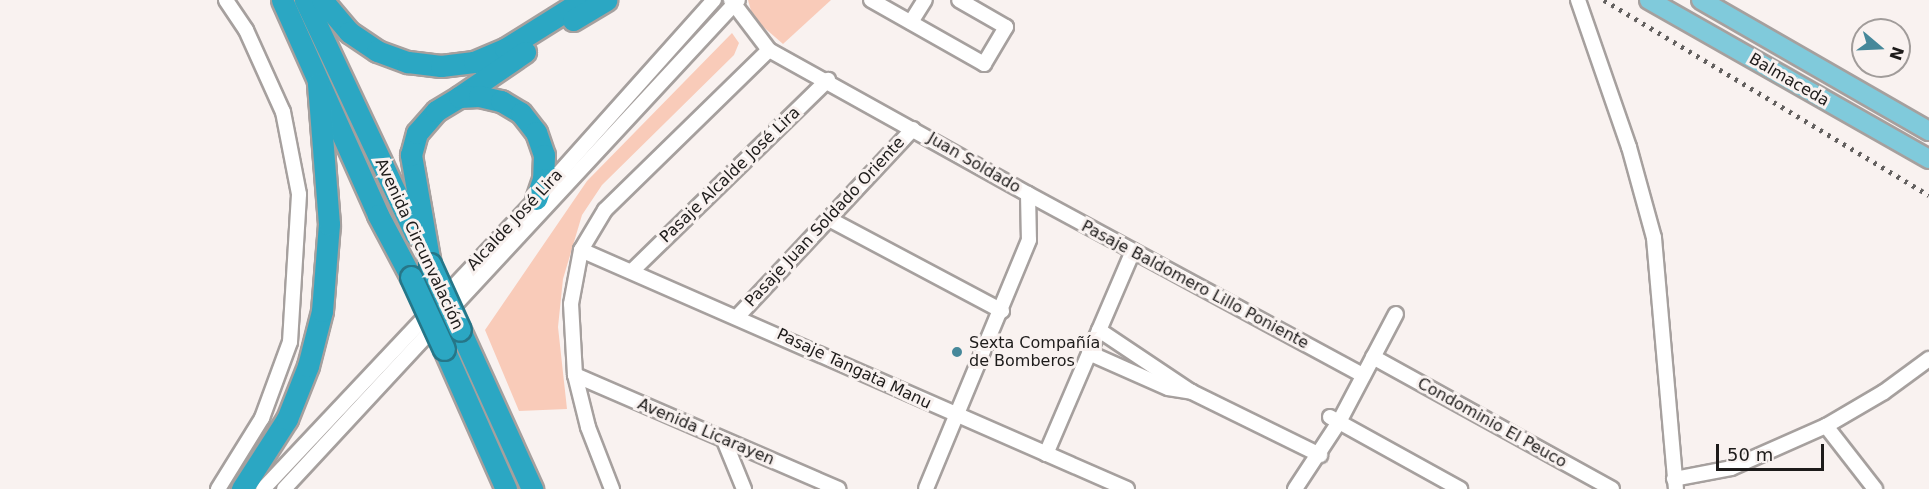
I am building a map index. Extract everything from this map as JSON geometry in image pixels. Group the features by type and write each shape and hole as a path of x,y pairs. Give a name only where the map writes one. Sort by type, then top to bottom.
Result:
{"highway":[{"name":"Avenida Circunvalación","path":"282,0 318,83 444,349 506,489"},
{"name":"Avenida Circunvalación","path":"305,0 430,264 532,489"},
{"path":"322,0 349,32 377,51 408,62 441,66 490,57 583,0"},
{"path":"430,264 411,155 417,133 428,118 606,0"},
{"path":"242,489 287,418 308,366 322,311 328,224 318,83"},
{"path":"459,97 479,96 501,101 529,122 544,155 543,179 536,199"}],"main road":[{"name":"Balmaceda","path":"1649,0 1929,159"},
{"name":"Balmaceda","path":"1701,0 1929,131"}],"street":[{"path":"218,489 262,418 290,342 299,194 284,112 246,30 226,0"},
{"name":"Alcalde José Lira","path":"263,489 536,199 714,0"},
{"path":"871,0 984,64 1005,27 959,0"},
{"path":"911,22 925,0"},
{"path":"1578,0 1629,147 1654,238 1675,484 1731,468 1826,426 1884,392 1929,359"},
{"name":"Alcalde José Lira","path":"284,489 734,1 769,50"},
{"path":"612,489 588,427 575,375 571,304 581,250 605,210 769,50"},
{"name":"Juan Soldado","path":"769,50 828,80 1028,194 1029,240 1002,311 926,489"},
{"name":"Pasaje Alcalde José Lira","path":"632,271 828,80"},
{"name":"Pasaje Juan Soldado Oriente","path":"738,316 914,129"},
{"name":"Pasaje Baldomero Lillo Poniente","path":"1028,194 1363,375"},
{"path":"829,219 1002,311"},
{"name":"Pasaje Tangata Manu","path":"581,250 738,316 956,417 1126,489"},
{"path":"1046,454 1133,251"},
{"path":"1295,489 1320,455 1335,419 1363,375 1396,314"},
{"path":"1099,330 1192,392 1320,455"},
{"path":"1089,353 1168,388 1192,392"},
{"name":"Condominio El Peuco","path":"1373,357 1612,489"},
{"name":"Avenida Licarayen","path":"575,375 838,489"},
{"path":"1335,419 1460,489"},
{"path":"1826,426 1875,489"},
{"path":"724,440 744,489"}],"shaded area":[{"path":"748,0 831,0 783,44 753,18"},
{"path":"732,33 739,43 734,55 602,185 582,215 563,279 558,327 567,409 519,411 485,330 587,181"}],"railway":[{"path":"1604,0 1929,195"}],"place":[{"name":"Sexta Compañía de Bomberos","path":"957,352"}]}
